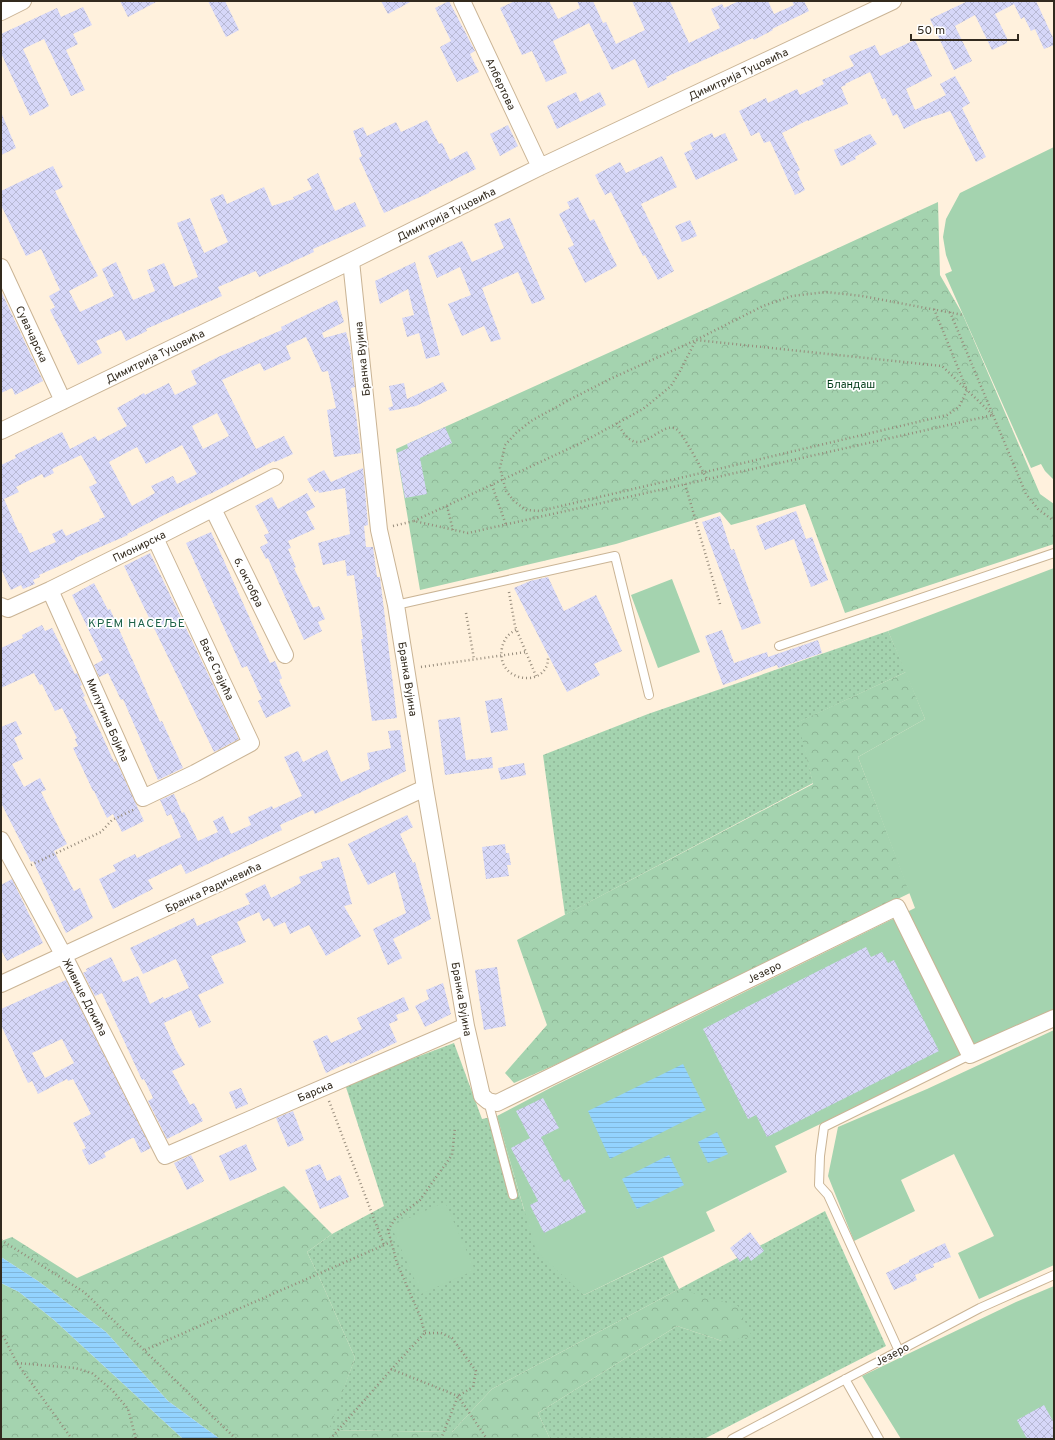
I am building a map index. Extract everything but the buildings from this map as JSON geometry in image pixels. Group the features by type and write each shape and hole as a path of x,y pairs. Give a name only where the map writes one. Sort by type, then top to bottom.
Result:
{"street":[{"path":"1,12 23,1"},
{"name":"Албертова","path":"462,1 540,167"},
{"name":"Димитрија Туцовића","path":"1,431 351,261 540,167 893,1"},
{"name":"Бранка Вујина","path":"351,261 379,530 396,604 425,788 466,1026 485,1098"},
{"name":"Сувачарска","path":"1,267 62,401"},
{"name":"Пионирска","path":"1,606 8,609 50,590 156,538 275,476"},
{"name":"6. октобра","path":"213,509 285,655"},
{"name":"Васе Стајића","path":"143,798 195,773 251,743 156,538"},
{"name":"Милутина Бојића","path":"50,590 143,798"},
{"name":"Бранка Радичевића","path":"1,984 425,788"},
{"name":"Живице Докића","path":"1,840 64,956 165,1156"},
{"name":"Језеро","path":"485,1098 497,1103 897,907 970,1055"},
{"path":"970,1055 1054,1018"},
{"name":"Барска","path":"165,1156 466,1026"}],"lane":[{"path":"779,646 1054,553"},
{"path":"396,604 615,556 649,695"},
{"path":"899,1351 828,1195 819,1184 820,1156 824,1127 970,1055"},
{"path":"485,1098 513,1195"},
{"name":"Језеро","path":"736,1438 844,1379 980,1308 1054,1275"},
{"path":"844,1379 879,1439"}],"path":[{"path":"934,309 967,390 959,407 947,415 540,512 526,510 514,502 506,491 500,468 505,445 516,433 531,421 610,379 696,340 763,306 792,296 826,292 862,296 934,309 950,312 963,315"},
{"path":"950,312 1026,494 1038,509 1054,521"},
{"path":"379,530 414,521 447,506 581,443 643,409 671,386 696,340"},
{"path":"696,340 942,366 993,414"},
{"path":"414,521 468,533 993,414"},
{"path":"617,423 628,438 634,442 644,441 666,428 672,427 677,429 707,479"},
{"path":"685,484 720,604"},
{"path":"492,485 506,525"},
{"path":"447,506 453,530"},
{"path":"510,592 516,630 536,676"},
{"path":"466,613 474,660"},
{"path":"516,630 511,632 505,638 501,656 502,662 507,670 512,674 524,678 536,676 545,670 548,658"},
{"path":"406,669 526,652"},
{"path":"18,871 101,832 112,820 139,807 143,798"},
{"path":"324,1087 384,1245"},
{"path":"425,1333 420,1316 397,1262 388,1230 395,1219 420,1200 452,1155 455,1127"},
{"path":"1,1240 84,1292 236,1439"},
{"path":"145,1350 391,1242"},
{"path":"1,1332 17,1363 72,1439"},
{"path":"330,1439 391,1369 425,1333 441,1333 452,1338 476,1371 473,1387 458,1396 441,1439"},
{"path":"17,1363 75,1368 92,1373 114,1391 128,1409 136,1439"},
{"path":"391,1369 458,1396 487,1439"}],"green space":[{"path":"1054,147 1054,480 1045,471 1041,464 1031,468 945,274 952,271 946,255 943,237 946,219 960,193"},
{"name":"Бландаш","path":"938,202 940,275 963,315 1040,494 1054,504 1054,544 845,613 805,504 731,525 720,512 616,544 420,590 396,449"},
{"path":"1054,568 1054,1012 775,1146 787,1172 706,1212 715,1231 584,1295 536,1251 497,1116 554,1086 915,908 858,757 925,719 888,631"},
{"path":"672,579 700,652 658,668 631,595"},
{"path":"888,631 906,672 799,722 813,783 565,915 543,755 648,714"},
{"path":"906,672 925,719 858,757 910,893 566,1060 514,1083 505,1073 547,1025 517,940 813,784 798,722"},
{"path":"1054,1030 1054,1265 979,1299 958,1253 994,1236 954,1154 901,1180 915,1211 854,1241 828,1176 838,1127 927,1089"},
{"path":"454,1043 482,1119 497,1116 524,1210 584,1295 663,1257 679,1289 492,1389 452,1432 328,1430 355,1358 307,1252 332,1234 384,1206 345,1084"},
{"path":"284,1186 332,1234 307,1252 355,1358 329,1430 452,1432 492,1389 679,1289 738,1306 752,1337 722,1341 677,1326 538,1413 550,1439 220,1439 168,1401 106,1332 38,1281 1,1257 1,1241 12,1237 77,1278"},
{"path":"445,1202 475,1270 421,1294 391,1226"},
{"path":"825,1211 886,1346 704,1439 550,1439 538,1413 677,1326 722,1341 679,1289"},
{"path":"1,1283 19,1292 54,1320 183,1439 1,1439"},
{"path":"1054,1286 1054,1439 901,1439 862,1376 1016,1302"}],"water":[{"path":"683,1064 706,1110 610,1159 588,1111"},
{"path":"717,1132 728,1154 708,1163 698,1142"},
{"path":"669,1155 684,1185 637,1209 622,1179"},
{"path":"1,1257 38,1281 106,1332 168,1401 220,1439 183,1439 54,1320 19,1292 1,1283"}],"district":[{"name":"КРЕМ НАСЕЉЕ","path":"137,623"}]}
